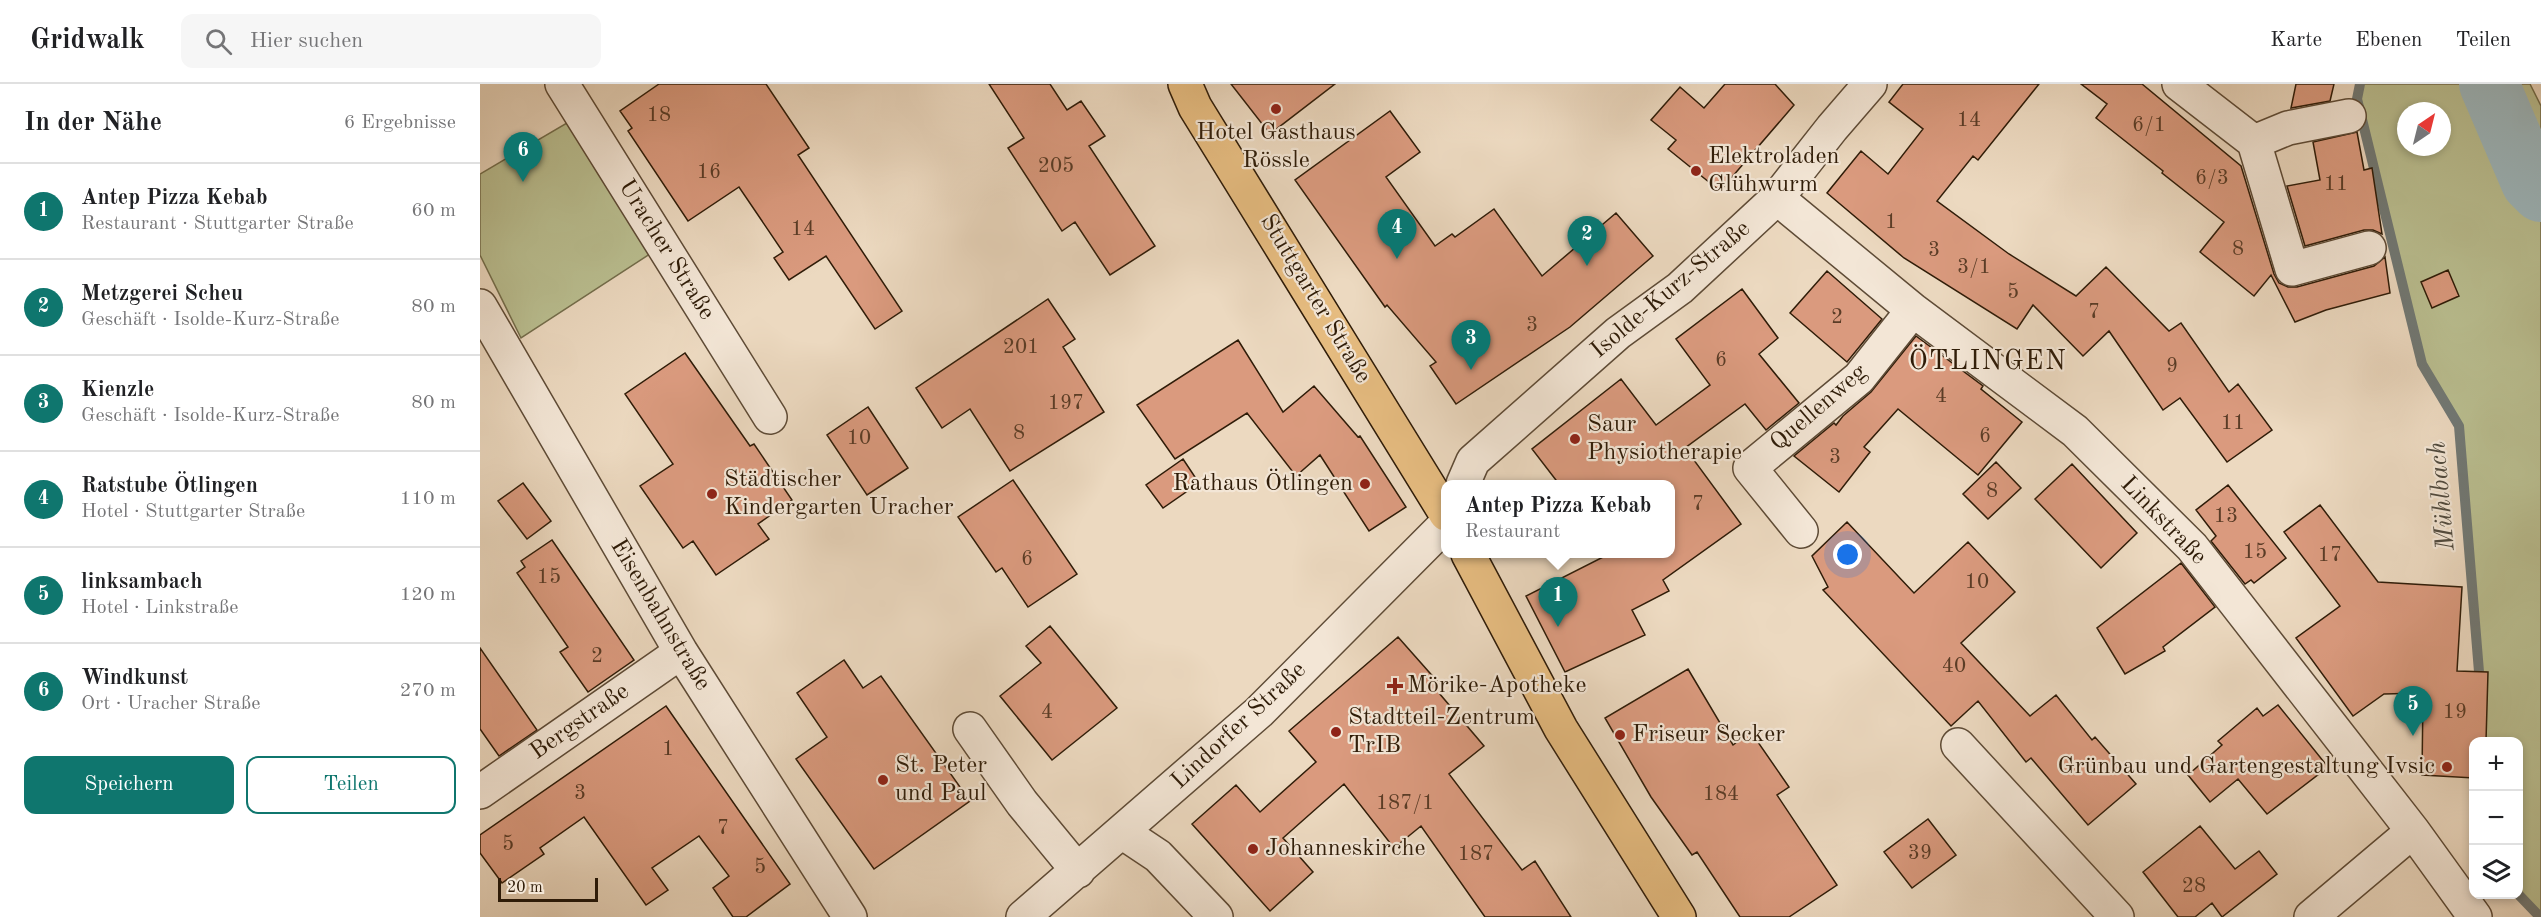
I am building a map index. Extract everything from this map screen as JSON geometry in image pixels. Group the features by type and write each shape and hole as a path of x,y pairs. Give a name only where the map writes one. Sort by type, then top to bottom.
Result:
{"main road":[{"name":"Stuttgarter Straße","path":"1185,84 1195,107 1441,506"},
{"path":"1470,558 1561,729 1679,917"}],"street":[{"name":"Uracher Straße","path":"562,84 770,417"},
{"name":"Isolde-Kurz-Straße","path":"1465,480 1473,461 1618,333 1680,288 1777,198 1870,84"},
{"path":"2179,84 2254,142 2292,269 2369,248"},
{"path":"2254,142 2288,128 2349,116"},
{"name":"Linkstraße","path":"1777,198 1912,310 2075,431 2192,547 2413,831 2475,917"},
{"name":"Eisenbahnstraße","path":"480,306 681,652 849,917"},
{"name":"Quellenweg","path":"1801,531 1750,468 1859,378 1912,310"},
{"name":"Lindorfer Straße","path":"1023,917 1259,712 1441,529"},
{"name":"Bergstraße","path":"480,792 681,652"},
{"path":"970,729 1023,803 1078,871"},
{"path":"1958,745 2118,917"},
{"path":"2311,917 2413,831"},
{"path":"1122,832 1158,856 1216,917"}],"green space":[{"path":"2360,84 2530,84 2541,106 2541,917 2522,899 2523,737 2485,737 2459,426 2422,364 2357,99"},
{"path":"572,120 656,250 521,338 480,255 480,174"}],"building":[{"path":"659,84 766,84 809,148 798,155 902,311 875,329 826,256 789,280 774,258 783,252 739,187 688,221 628,131 632,128 620,111"},
{"path":"989,84 1050,84 1067,110 1081,101 1105,136 1089,146 1155,246 1110,275 1075,222 1062,231 1008,148 1024,138"},
{"name":"Hotel Gasthaus Rössle","path":"1231,84 1335,84 1270,134"},
{"path":"1725,84 1775,84 1794,105 1720,191 1668,149 1676,140 1651,120 1680,87 1704,108"},
{"path":"1903,84 2039,84 1978,160 1973,156 1937,201 2009,254 2076,296 2106,267 2169,331 2181,323 2229,392 2238,384 2272,430 2227,462 2180,398 2163,410 2109,331 2083,356 2033,305 2017,329 1904,258 1827,193 1861,151 1888,174 1923,129 1889,102"},
{"path":"2081,84 2142,84 2241,166 2274,274 2279,283 2288,287 2297,287 2374,266 2385,257 2390,293 2326,310 2295,322 2271,275 2254,296 2200,252 2224,222 2096,118 2107,104"},
{"path":"2296,84 2334,84 2330,101 2291,108"},
{"path":"1390,111 1420,152 1386,177 1435,246 1452,234 1455,237 1494,209 1542,276 1616,213 1653,256 1570,327 1456,404 1430,366 1436,362 1387,305 1385,307 1295,180"},
{"path":"2357,132 2364,170 2372,168 2382,234 2373,230 2364,230 2305,246 2287,186 2320,180 2313,142"},
{"path":"2448,270 2459,296 2432,308 2421,282"},
{"path":"1827,271 1882,319 1847,362 1790,313"},
{"path":"1742,289 1778,338 1759,354 1799,403 1766,430 1745,404 1685,448 1741,524 1663,580 1669,591 1632,610 1645,635 1565,672 1526,596 1601,558 1675,558 1675,480 1556,480 1532,449 1621,379 1656,425 1710,385 1676,339"},
{"path":"1048,299 1075,339 1063,347 1104,412 1010,471 970,409 942,428 916,388"},
{"path":"1916,336 1983,386 1981,389 2022,422 1978,475 1898,409 1864,447 1870,452 1839,492 1794,456 1834,423 1836,425 1871,392"},
{"path":"1238,340 1283,412 1314,386 1358,437 1360,436 1406,507 1369,531 1320,455 1296,476 1247,413 1175,459 1137,405"},
{"path":"685,353 750,446 754,444 792,500 758,524 769,539 716,575 693,541 683,548 640,486 673,464 625,394"},
{"path":"868,407 908,468 867,495 827,435"},
{"path":"1183,459 1199,483 1163,508 1146,485"},
{"path":"1996,462 2021,488 1988,519 1963,494"},
{"path":"2072,464 2137,533 2101,568 2035,499"},
{"path":"1013,480 1077,574 1028,607 1002,568 996,572 958,517"},
{"path":"523,483 551,521 527,539 498,501"},
{"path":"2228,485 2286,558 2254,583 2251,580 2245,584 2211,541 2216,536 2196,510"},
{"path":"2320,505 2378,582 2462,587 2457,671 2488,672 2486,737 2469,737 2469,778 2422,775 2423,693 2384,694 2353,716 2296,638 2340,606 2284,532"},
{"path":"1847,522 1914,593 1968,542 2015,592 1961,643 2030,716 2056,695 2092,740 2095,737 2136,784 2088,825 2031,758 2026,762 1978,701 1951,726 1823,590 1828,587 1812,556"},
{"path":"552,540 634,660 588,692 560,652 568,647 517,573 525,567 521,561"},
{"path":"2181,563 2215,607 2163,647 2165,651 2125,674 2097,628"},
{"path":"1050,626 1117,708 1052,760 1000,696 1041,663 1026,646"},
{"path":"1398,637 1444,689 1439,693 1484,746 1449,774 1522,870 1535,861 1571,917 1485,917 1421,826 1394,848 1344,784 1283,838 1313,872 1270,911 1192,824 1236,785 1260,812 1316,762 1289,731"},
{"path":"480,648 537,730 499,756 480,729"},
{"name":"St. Peter und Paul","path":"844,660 863,688 881,676 970,801 874,869 796,759 827,737 797,693"},
{"path":"1688,669 1733,745 1751,732 1789,787 1777,795 1837,885 1789,917 1740,917 1697,852 1692,855 1651,797 1605,718"},
{"path":"2278,705 2328,767 2267,814 2238,779 2210,802 2188,775 2222,745 2218,741 2257,708 2263,716"},
{"path":"666,706 790,884 746,917 733,917 713,888 729,876 699,836 652,868 668,890 646,905 584,817 540,848 544,854 502,883 480,853 480,835"},
{"path":"1928,819 1956,855 1912,888 1884,852"},
{"path":"2200,826 2235,869 2259,851 2277,874 2222,917 2212,903 2195,917 2178,917 2143,872"}],"waterway":[{"name":"Mühlbach","path":"2360,84 2357,99 2422,364 2459,426 2480,684"},
{"path":"2489,84 2531,182 2541,192"},
{"name":"Mühlbach","path":"2523,899 2540,917"}],"place":[{"name":"Hotel Gasthaus Rössle","path":"1276,109"},
{"name":"Elektroladen Glühwurm","path":"1696,171"},
{"name":"Windkunst","path":"523,182"},
{"name":"Ratstube Ötlingen","path":"1397,259"},
{"name":"Metzgerei Scheu","path":"1587,266"},
{"name":"Kienzle","path":"1471,370"},
{"name":"Saur Physiotherapie","path":"1575,439"},
{"name":"Rathaus Ötlingen","path":"1365,484"},
{"name":"Städtischer Kindergarten Uracher","path":"712,494"},
{"name":"Antep Pizza Kebab","path":"1558,627"},
{"name":"Mörike-Apotheke","path":"1395,686"},
{"name":"Stadtteil-Zentrum TrIB","path":"1336,732"},
{"name":"Friseur Secker","path":"1620,735"},
{"name":"linksambach","path":"2413,736"},
{"name":"Grünbau und Gartengestaltung Ivsic","path":"2447,767"},
{"name":"St. Peter und Paul","path":"883,780"},
{"name":"Johanneskirche","path":"1253,849"}],"district":[{"name":"ÖTLINGEN","path":"1988,361"}]}
